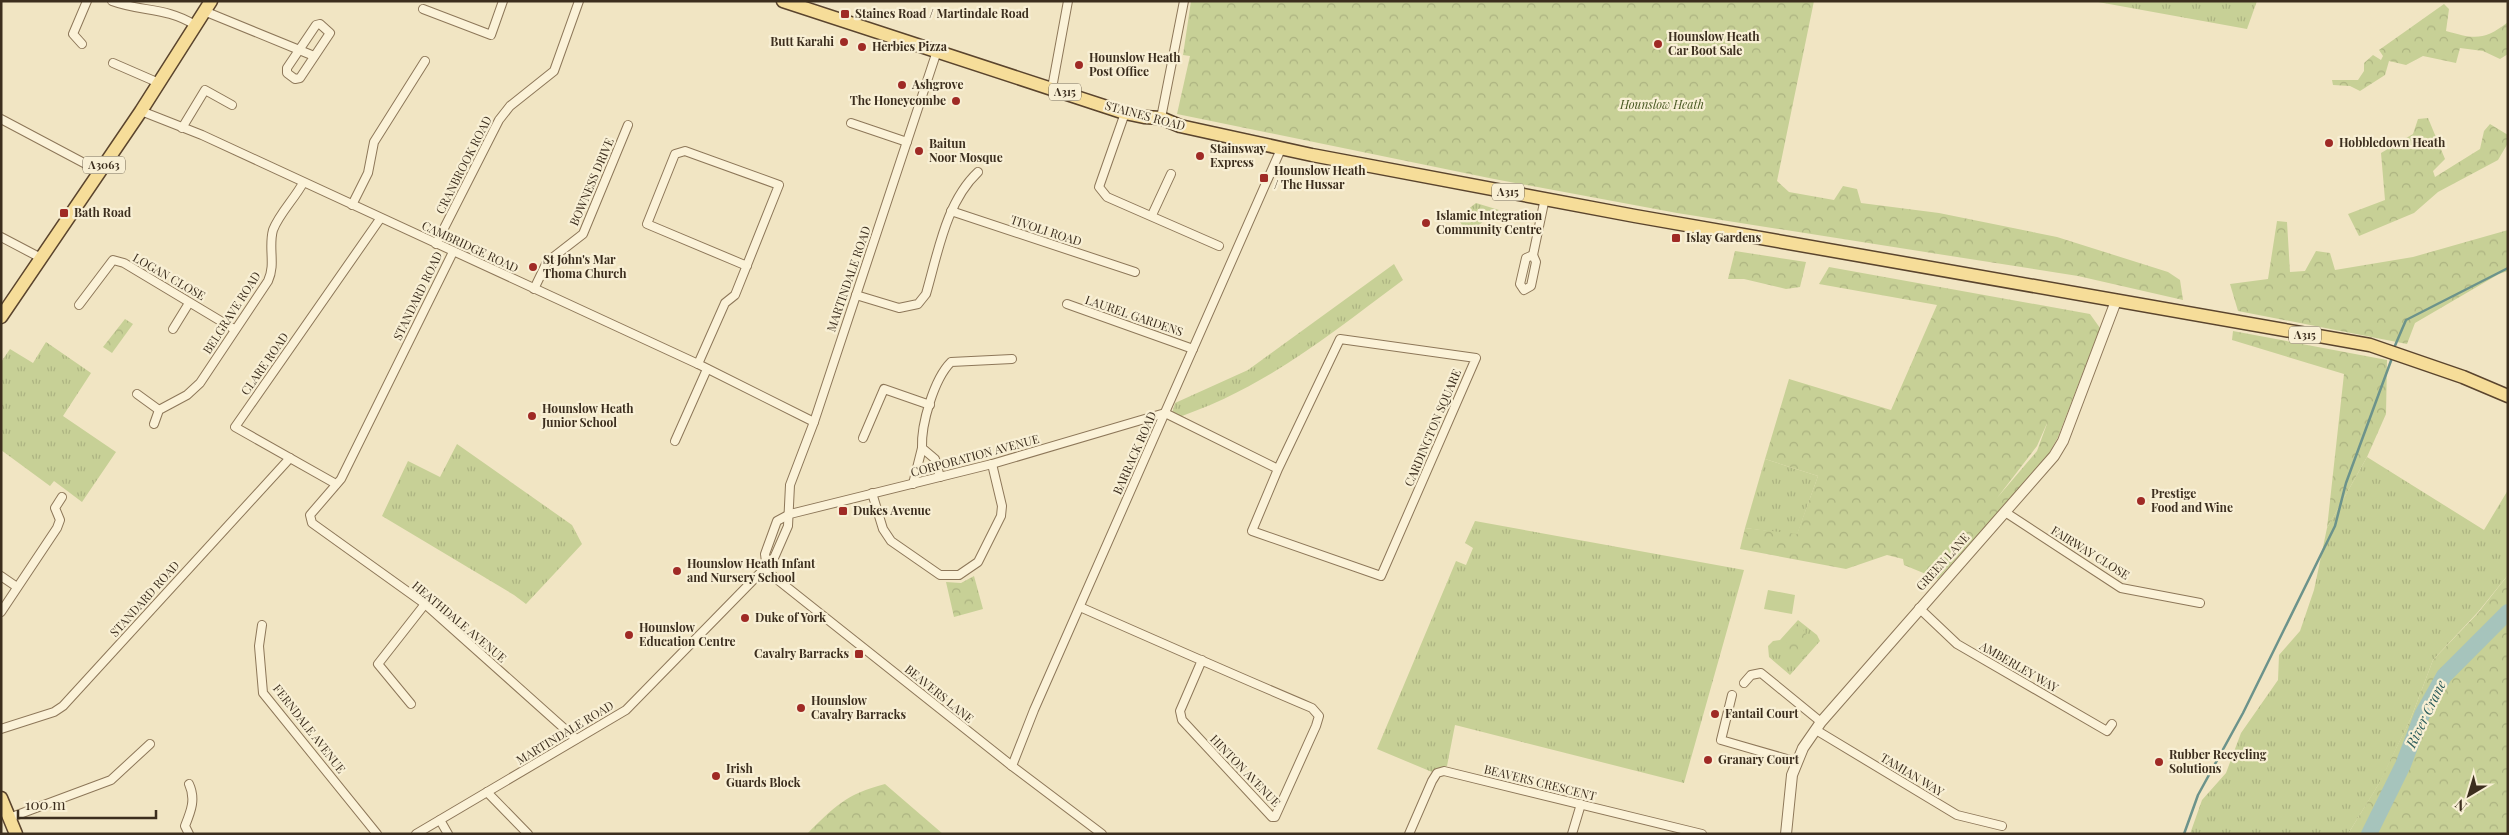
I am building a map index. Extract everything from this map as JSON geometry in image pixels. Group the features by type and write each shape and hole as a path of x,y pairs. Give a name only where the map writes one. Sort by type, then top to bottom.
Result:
{"main road":[{"name":"STAINES ROAD","path":"783,1 1125,113 1161,118 1180,126 1281,149"},
{"name":"A3063","path":"1,317 141,111 208,6"},
{"name":"A315","path":"1281,149 2383,349 2462,377 2508,396"},
{"path":"1,798 16,834"}],"street":[{"path":"82,44 73,34 87,1"},
{"path":"112,1 133,8 164,11 182,17 195,25"},
{"path":"423,9 490,35 503,1"},
{"name":"CRANBROOK ROAD","path":"436,244 499,120 510,106 554,71 579,1"},
{"path":"1052,88 1068,1"},
{"path":"1161,118 1184,1"},
{"path":"208,6 314,56"},
{"path":"320,24 330,33 300,78 295,79 287,73 287,68 299,50 316,25 320,24"},
{"name":"MARTINDALE ROAD","path":"416,834 626,710 765,565 774,558 788,526 790,485 814,422 936,51"},
{"path":"352,205 368,173 374,142 425,61"},
{"path":"113,63 159,83"},
{"path":"182,128 205,90 232,105"},
{"name":"CAMBRIDGE ROAD","path":"141,111 352,205 698,364 814,422"},
{"path":"1125,113 1099,187 1107,197 1152,215 1219,246"},
{"path":"1,119 99,172"},
{"path":"851,123 907,142"},
{"name":"BOWNESS DRIVE","path":"534,289 547,262 583,234 628,125"},
{"name":"BARRACK ROAD","path":"1012,766 1281,149"},
{"path":"698,364 725,303 735,295 747,266 779,185 685,151 674,154 647,224 747,266"},
{"path":"856,295 899,308 918,304 926,294 951,211 965,184 978,172"},
{"path":"1152,215 1170,174"},
{"name":"BELGRAVE ROAD","path":"159,410 188,395 200,383 270,277 274,229 303,183"},
{"path":"1532,255 1545,198"},
{"name":"TIVOLI ROAD","path":"951,211 1135,272"},
{"name":"CLARE ROAD","path":"336,484 235,427 380,219"},
{"path":"1,237 41,258"},
{"name":"STANDARD ROAD","path":"336,484 452,252"},
{"name":"LOGAN CLOSE","path":"79,305 113,260 124,263 234,329"},
{"name":"GREEN LANE","path":"1786,834 1792,775 1803,748 1819,726 1919,608 2054,456 2063,441 2116,302"},
{"path":"173,329 189,303"},
{"name":"LAUREL GARDENS","path":"1067,304 1193,348"},
{"name":"CARDINGTON SQUARE","path":"1340,339 1476,358 1381,576 1252,531 1278,469 1340,339"},
{"path":"913,484 922,448 922,431 942,371 951,362 1012,359"},
{"path":"674,441 707,369"},
{"path":"863,438 884,389 930,405"},
{"path":"137,394 159,410 154,424"},
{"path":"1165,413 1278,469"},
{"name":"CORPORATION AVENUE","path":"790,514 992,464 1165,413"},
{"path":"922,448 935,458 940,477"},
{"name":"STANDARD ROAD","path":"1,729 54,712 63,706 290,458"},
{"path":"872,493 883,530 890,541 940,575 959,575 978,562 1001,516 1002,506 992,464"},
{"name":"HEATHDALE AVENUE","path":"336,484 310,515 312,523 425,604 576,739"},
{"path":"1,612 57,528 60,520 55,508 62,497"},
{"name":"FAIRWAY CLOSE","path":"2005,512 2121,588 2200,603"},
{"path":"765,565 765,554 777,521 790,514"},
{"name":"BEAVERS LANE","path":"765,565 1012,766 1102,834"},
{"path":"1,576 17,587"},
{"path":"411,704 378,664 425,604"},
{"name":"HINTON AVENUE","path":"1080,607 1202,660 1312,708 1319,716 1275,816 1272,817 1182,720 1180,711 1202,660"},
{"name":"AMBERLEY WAY","path":"1919,608 1957,644 2107,731 2112,724"},
{"name":"FERNDALE AVENUE","path":"262,625 259,646 263,693 377,834"},
{"name":"TAMIAN WAY","path":"1744,683 1751,675 1761,673 1819,726 1957,815 2002,826"},
{"path":"1732,695 1720,740 1797,762"},
{"path":"9,818 111,780 150,744"},
{"name":"BEAVERS CRESCENT","path":"1409,834 1432,782 1437,773 1444,771 1702,834"},
{"path":"189,784 194,793 192,808 185,826 189,834"},
{"path":"487,792 528,834"},
{"path":"1572,834 1581,804"},
{"path":"440,820 448,834"}],"green space":[{"name":"Hounslow Heath","path":"1191,1 1814,1 1777,181 1789,192 1834,200 1843,186 1857,189 1861,203 1939,213 2057,237 2168,272 2180,280 2183,300 2078,276 1677,213 1494,179 1177,114 1190,56 1183,55"},
{"path":"2099,1 2257,1 2247,29 2098,2"},
{"path":"2444,4 2449,9 2446,31 2464,36 2478,37 2492,33 2508,22 2508,54 2500,59 2483,51 2460,48 2456,63 2423,56 2406,65 2389,61 2385,75 2360,91 2350,86 2333,85 2332,80 2358,80 2364,71 2364,63 2373,55 2381,60 2383,56 2379,50"},
{"path":"2428,118 2445,159 2433,171 2435,177 2480,149 2484,131 2490,124 2508,135 2508,143 2498,160 2438,192 2414,213 2359,236 2348,214 2385,200 2381,153 2413,134 2418,119"},
{"path":"1476,203 1499,210 1468,233 1457,218"},
{"path":"2277,221 2287,222 2290,272 2305,271 2316,251 2330,253 2335,270 2413,257 2508,230 2508,271 2499,274 2415,323 2407,344 2238,311 2230,284 2268,279"},
{"path":"1735,251 1806,262 1800,287 1786,289 1744,279 1728,279"},
{"path":"1394,264 1403,280 1320,341 1264,378 1204,408 1170,420 1175,403 1248,370"},
{"path":"1829,267 2090,314 2100,328 2058,437 2045,461 1938,579 1904,565 1903,559 1887,555 1846,569 1740,549 1745,528 1797,534 1818,476 1765,459 1789,379 1891,410 1937,305 1819,284","holes":["2048,421 2037,451 1997,498 2037,446"]},
{"path":"125,319 133,324 112,353 103,347"},
{"path":"2233,331 2387,360 2386,414 2367,457 2327,528 2344,374 2232,340"},
{"path":"46,342 91,373 63,416 116,452 82,502 54,481 50,486 1,450 1,362 10,349 33,363"},
{"path":"457,444 572,525 582,544 526,604 382,516 408,461 440,477"},
{"path":"2367,457 2484,530 2508,490 2508,575 2478,612 2433,660 2411,718 2380,782 2348,834 2190,834 2202,800 2226,773 2241,733 2278,680 2279,655 2300,631 2314,590 2327,528"},
{"path":"1765,459 1818,476 1797,535 1745,528"},
{"path":"1475,521 1744,570 1684,783 1455,725 1447,766 1432,772 1377,749 1456,561 1466,565 1473,548 1465,543"},
{"path":"2508,575 2508,834 2348,834 2378,785 2411,718 2433,660 2478,613"},
{"path":"974,576 983,609 954,617 946,582 961,583"},
{"path":"1768,590 1795,595 1792,614 1764,609"},
{"path":"1798,620 1817,635 1820,641 1790,675 1769,657 1768,646 1773,641 1780,640"},
{"path":"1798,623 1814,646 1803,659 1789,658 1783,652 1792,629"},
{"path":"885,784 943,834 807,834 833,809 850,797"}],"waterway":[{"path":"2394,348 2406,320 2508,268"},
{"path":"2184,834 2198,795 2243,713 2335,526 2346,483 2392,358"},
{"name":"River Crane","path":"2369,834 2403,765 2422,715 2444,676 2508,612"}],"place":[{"name":"Staines Road / Martindale Road","path":"845,14"},
{"name":"Butt Karahi","path":"844,42"},
{"name":"Hounslow Heath Car Boot Sale","path":"1658,44"},
{"name":"Herbies Pizza","path":"862,47"},
{"name":"Hounslow Heath Post Office","path":"1079,65"},
{"name":"Ashgrove","path":"902,85"},
{"name":"The Honeycombe","path":"956,101"},
{"name":"Hobbledown Heath","path":"2329,143"},
{"name":"Baitun Noor Mosque","path":"919,151"},
{"name":"Stainsway Express","path":"1200,156"},
{"name":"Hounslow Heath / The Hussar","path":"1264,178"},
{"name":"Bath Road","path":"64,213"},
{"name":"Islamic Integration Community Centre","path":"1426,223"},
{"name":"Islay Gardens","path":"1676,238"},
{"name":"St John's Mar Thoma Church","path":"533,267"},
{"name":"Hounslow Heath Junior School","path":"532,416"},
{"name":"Prestige Food and Wine","path":"2141,501"},
{"name":"Dukes Avenue","path":"843,511"},
{"name":"Hounslow Heath Infant and Nursery School","path":"677,571"},
{"name":"Duke of York","path":"745,618"},
{"name":"Hounslow Education Centre","path":"629,635"},
{"name":"Cavalry Barracks","path":"859,654"},
{"name":"Hounslow Cavalry Barracks","path":"801,708"},
{"name":"Fantail Court","path":"1715,714"},
{"name":"Granary Court","path":"1708,760"},
{"name":"Rubber Recycling Solutions","path":"2159,762"},
{"name":"Irish Guards Block","path":"716,776"}]}
